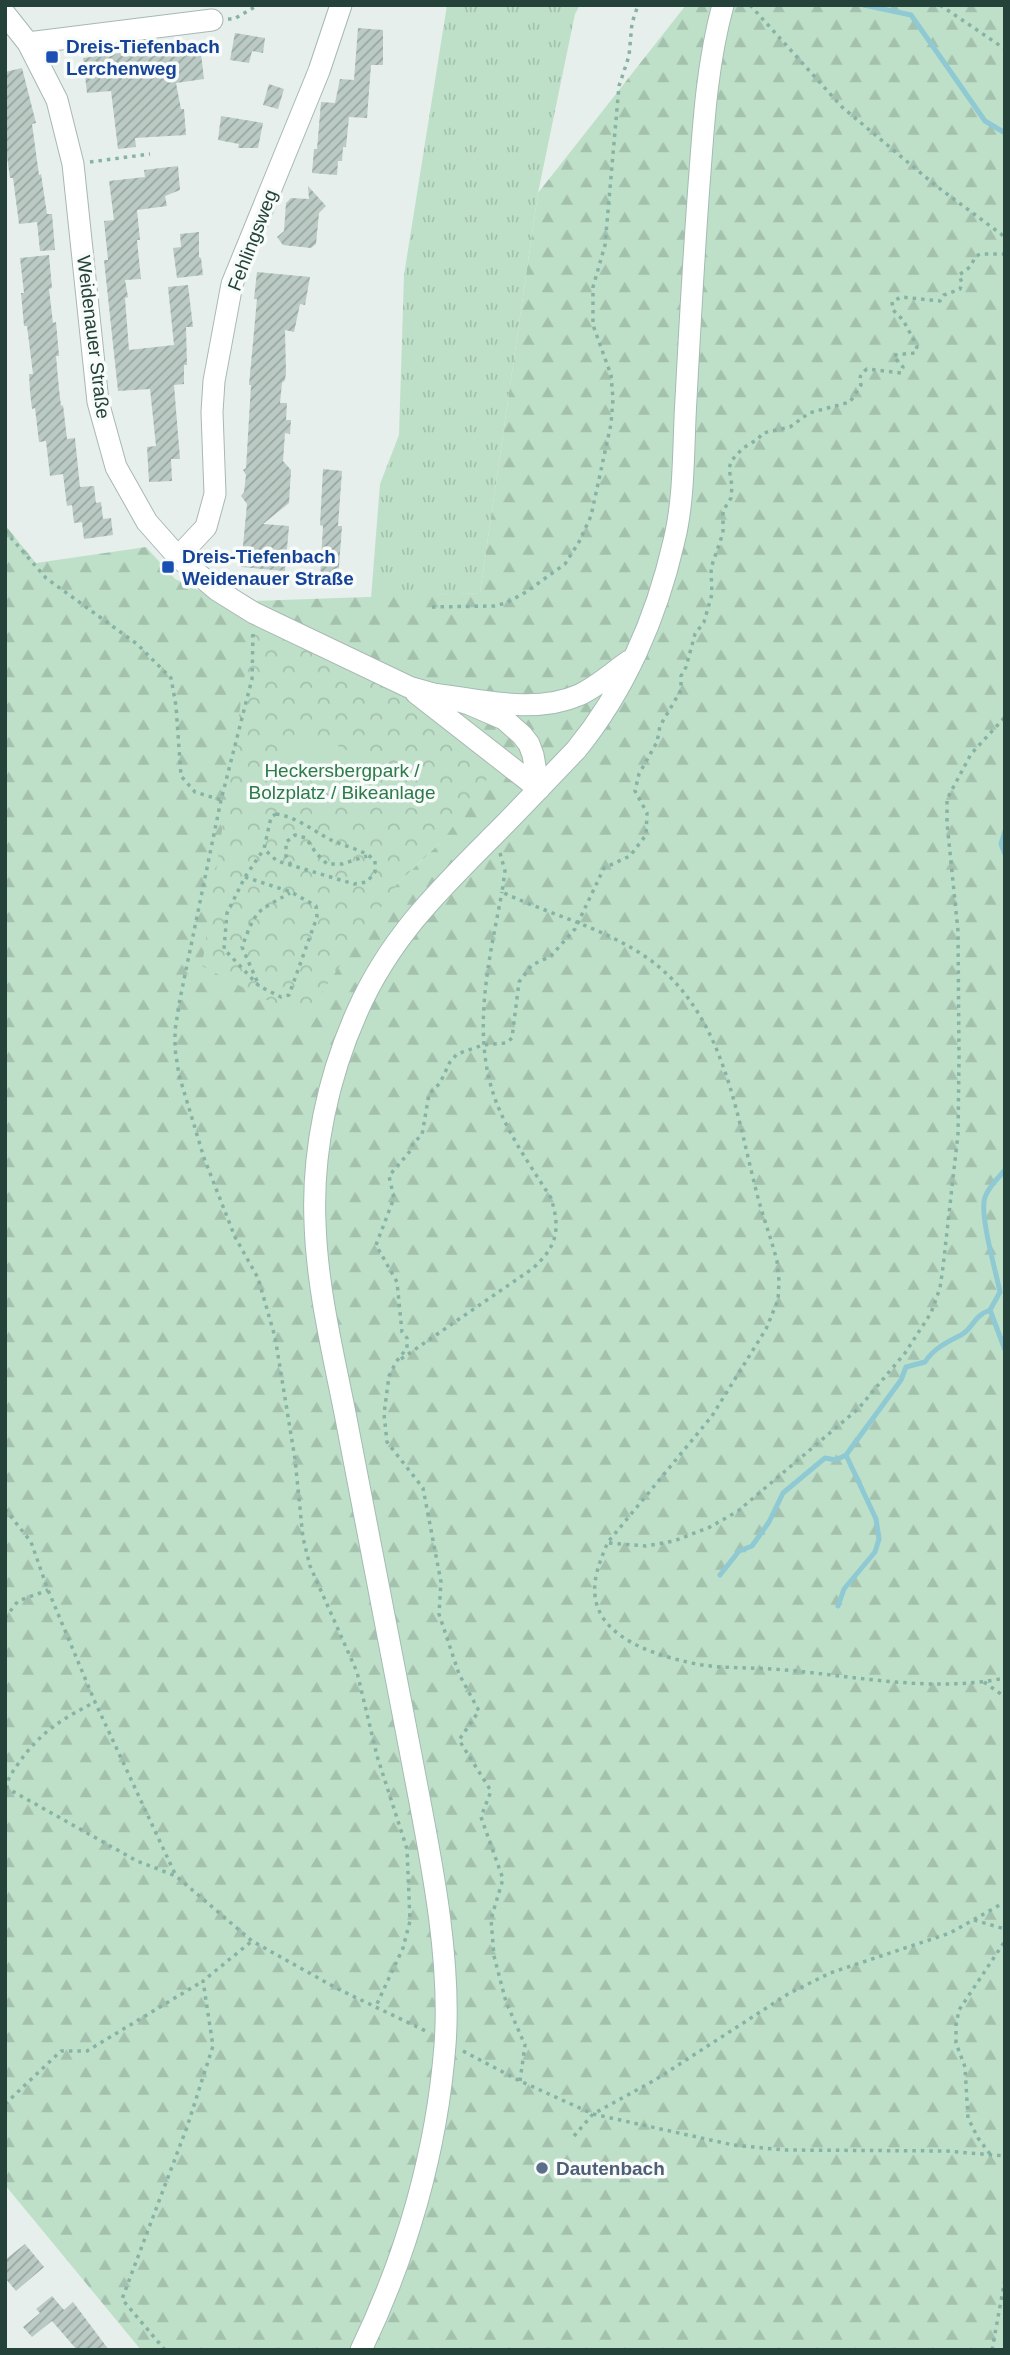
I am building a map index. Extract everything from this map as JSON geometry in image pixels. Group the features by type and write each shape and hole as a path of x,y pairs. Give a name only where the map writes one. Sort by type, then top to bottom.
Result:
{"street":[{"name":"Fehlingsweg","path":"178,557 206,527 215,494 212,412 214,381 232,284 319,71 341,5"},
{"path":"361,2350 400,2258 420,2194 433,2133 445,2041 443,1955 426,1833 327,1318 315,1222 316,1168 323,1117 357,1012 383,964 419,912 446,881 495,834 593,730 634,658 660,596 675,538 707,84 723,5"},
{"name":"Weidenauer Straße","path":"5,14 28,43 57,100 73,164 98,402 116,467 147,522 178,557 217,590 254,613 409,687 469,704 504,719 522,735 533,755 538,789"},
{"path":"28,43 212,20"},
{"path":"432,694 547,705 582,693 634,658"},
{"name":"Weidenauer Straße","path":"409,687 538,789"}],"path":[{"path":"212,20 234,19 258,5"},
{"path":"432,607 494,606 526,592 565,564 591,516 611,424 613,399 611,375 593,325 593,287 605,245 619,86 629,56 632,23 638,5"},
{"path":"750,5 842,107 935,185 1005,237"},
{"path":"940,5 1005,49"},
{"path":"73,164 150,154"},
{"path":"520,2081 525,2045 506,2002 494,1956 491,1919 503,1880 481,1817 491,1791 459,1740 479,1711 459,1674 439,1614 441,1582 424,1488 387,1442 384,1414 389,1376 407,1348 407,1338 402,1332 397,1282 376,1245 394,1198 389,1176 422,1135 429,1094 440,1083 450,1062 465,1049 506,1043 512,1038 519,982 532,965 551,956 575,929 604,868 630,856 646,835 647,813 635,791 639,774 657,742 660,726 681,690 681,676 695,634 704,622 707,612 712,594 710,568 723,533 723,512 731,498 729,468 732,460 763,433 790,427 809,413 850,402 861,384 859,378 867,369 901,373 903,367 894,355 915,353 917,346 903,320 893,310 892,302 901,298 940,301 944,295 960,289 962,283 959,275 970,267 976,256 1005,254"},
{"path":"5,531 46,578 137,644 170,678 176,706 180,776 195,792 221,800"},
{"path":"254,613 252,679 221,800 180,999 175,1049 179,1075 204,1158 235,1237 258,1278 275,1337 295,1459 303,1538 310,1566 357,1672 377,1756 407,1849 410,1921 403,1948 376,2006"},
{"path":"608,1542 646,1546 674,1541 710,1527 738,1511 858,1409 905,1353 931,1312 940,1288 958,1134 957,931 947,799 971,754 1005,717"},
{"path":"245,877 291,892 316,905 317,916 289,995 281,998 259,986 224,949 227,914 245,877 264,849 271,817 276,814 303,823 331,840 369,855 375,861 375,872 367,882 354,884 277,861 264,849"},
{"path":"396,1362 532,1269 546,1256 557,1229 551,1198 497,1105 487,1071 483,1045 488,967 505,871 495,834"},
{"path":"292,866 286,856 286,842 295,835 306,838 327,864 342,864 369,855"},
{"path":"259,986 242,947 256,912 291,892"},
{"path":"502,892 621,941 666,973 687,996 701,1016 724,1067 737,1108 758,1197 770,1231 779,1281 778,1300 766,1329 712,1416 608,1542 597,1565 594,1582 595,1600 603,1618 615,1631 636,1644 689,1662 725,1668 772,1669 864,1680 955,1684 1005,1678"},
{"path":"5,1509 31,1542 95,1702 176,1877"},
{"path":"5,1618 18,1601 48,1590"},
{"path":"984,1682 1005,1697"},
{"path":"95,1702 58,1721 32,1743 8,1780 6,1788 137,1861 176,1877 252,1941 338,1989 520,2081 593,2114 733,2145 784,2150 947,2151 1005,2155"},
{"path":"574,2136 593,2114 655,2080 788,1994 830,1973 950,1933 1005,1902"},
{"path":"974,1920 1005,1929"},
{"path":"5,2104 61,2051 87,2051 203,1981 252,1941"},
{"path":"990,2154 968,2118 965,2067 956,2043 956,2025 959,2010 1005,1941"},
{"path":"165,2350 122,2299 187,2127 213,2046 203,1981"},
{"path":"992,2350 1005,2279"}],"green space":[{"path":"447,5 580,5 575,14 538,193 480,593 371,598 380,484 399,435 404,275"},
{"path":"686,5 1005,5 1005,2350 141,2350 5,2185 5,525 36,563 146,547 175,579 224,602 480,593 538,193","holes":["444,839 397,884 202,966"]},
{"name":"Heckersbergpark / Bolzplatz / Bikeanlage","path":"254,613 379,675 501,759 444,839 397,884 303,1019 202,966"},
{"path":"298,727 382,767 363,806 279,766"}],"building":[{"path":"358,28 383,30 383,65 371,65 367,118 349,117 346,147 343,147 342,161 338,161 337,175 312,173 321,102 335,103 340,79 354,80"},
{"path":"235,33 265,38 263,53 252,51 249,63 230,60"},
{"path":"186,44 200,45 204,79 176,83 181,109 184,109 186,135 135,138 136,147 118,149 111,91 87,93 83,58"},
{"path":"22,68 36,123 32,124 39,175 41,174 47,214 52,214 55,250 40,251 37,222 19,224 13,178 10,178 5,142 5,72"},
{"path":"269,84 284,89 278,109 263,105"},
{"path":"221,116 263,123 258,148 238,148 239,144 218,140"},
{"path":"178,166 180,190 165,196 167,206 137,210 141,279 125,280 129,350 174,345 168,287 188,285 193,327 186,327 187,365 184,365 184,384 174,385 180,459 171,459 172,481 149,482 147,447 156,446 150,389 118,391 104,260 108,260 104,221 114,220 109,181 145,177 144,170"},
{"path":"308,186 326,206 319,213 316,244 311,248 283,245 277,237 284,231 286,203 291,198 309,199"},
{"path":"199,232 199,257 203,275 177,278 173,248 181,247 180,234"},
{"path":"49,255 52,288 49,289 53,323 56,322 59,389 67,439 75,438 80,487 94,486 96,503 101,502 103,519 111,518 113,535 84,539 82,522 74,523 72,505 67,506 63,474 50,476 46,441 39,442 30,392 29,374 33,374 27,326 24,326 20,258"},
{"path":"257,272 310,277 305,305 300,304 294,332 285,330 286,372 280,403 287,403 286,420 291,420 290,434 285,433 283,461 291,470 289,503 263,524 289,526 285,571 241,567 247,504 241,496 246,475 243,470 246,468"},
{"path":"323,469 342,471 338,580 320,578"},
{"path":"25,2244 44,2267 16,2291 5,2278 5,2260"},
{"path":"52,2296 64,2310 73,2302 109,2350 77,2350 52,2321 32,2337 23,2327 40,2313 36,2309"}],"waterway":[{"path":"864,5 911,15 985,121 1005,133"},
{"path":"1005,831 1001,844 1005,854"},
{"path":"1005,1170 989,1189 984,1205 986,1229 1000,1292 990,1310 1005,1350"},
{"path":"720,1575 739,1551 752,1546 769,1522 783,1493 825,1458 836,1460 846,1455 901,1380 906,1367 925,1362 936,1350 965,1332 980,1316 990,1310"},
{"path":"838,1606 844,1589 875,1552 879,1539 876,1519 846,1455"}],"place":[{"name":"Dreis-Tiefenbach Lerchenweg","path":"52,57"},
{"name":"Dreis-Tiefenbach Weidenauer Straße","path":"168,567"},
{"name":"Dautenbach","path":"542,2168"}]}
